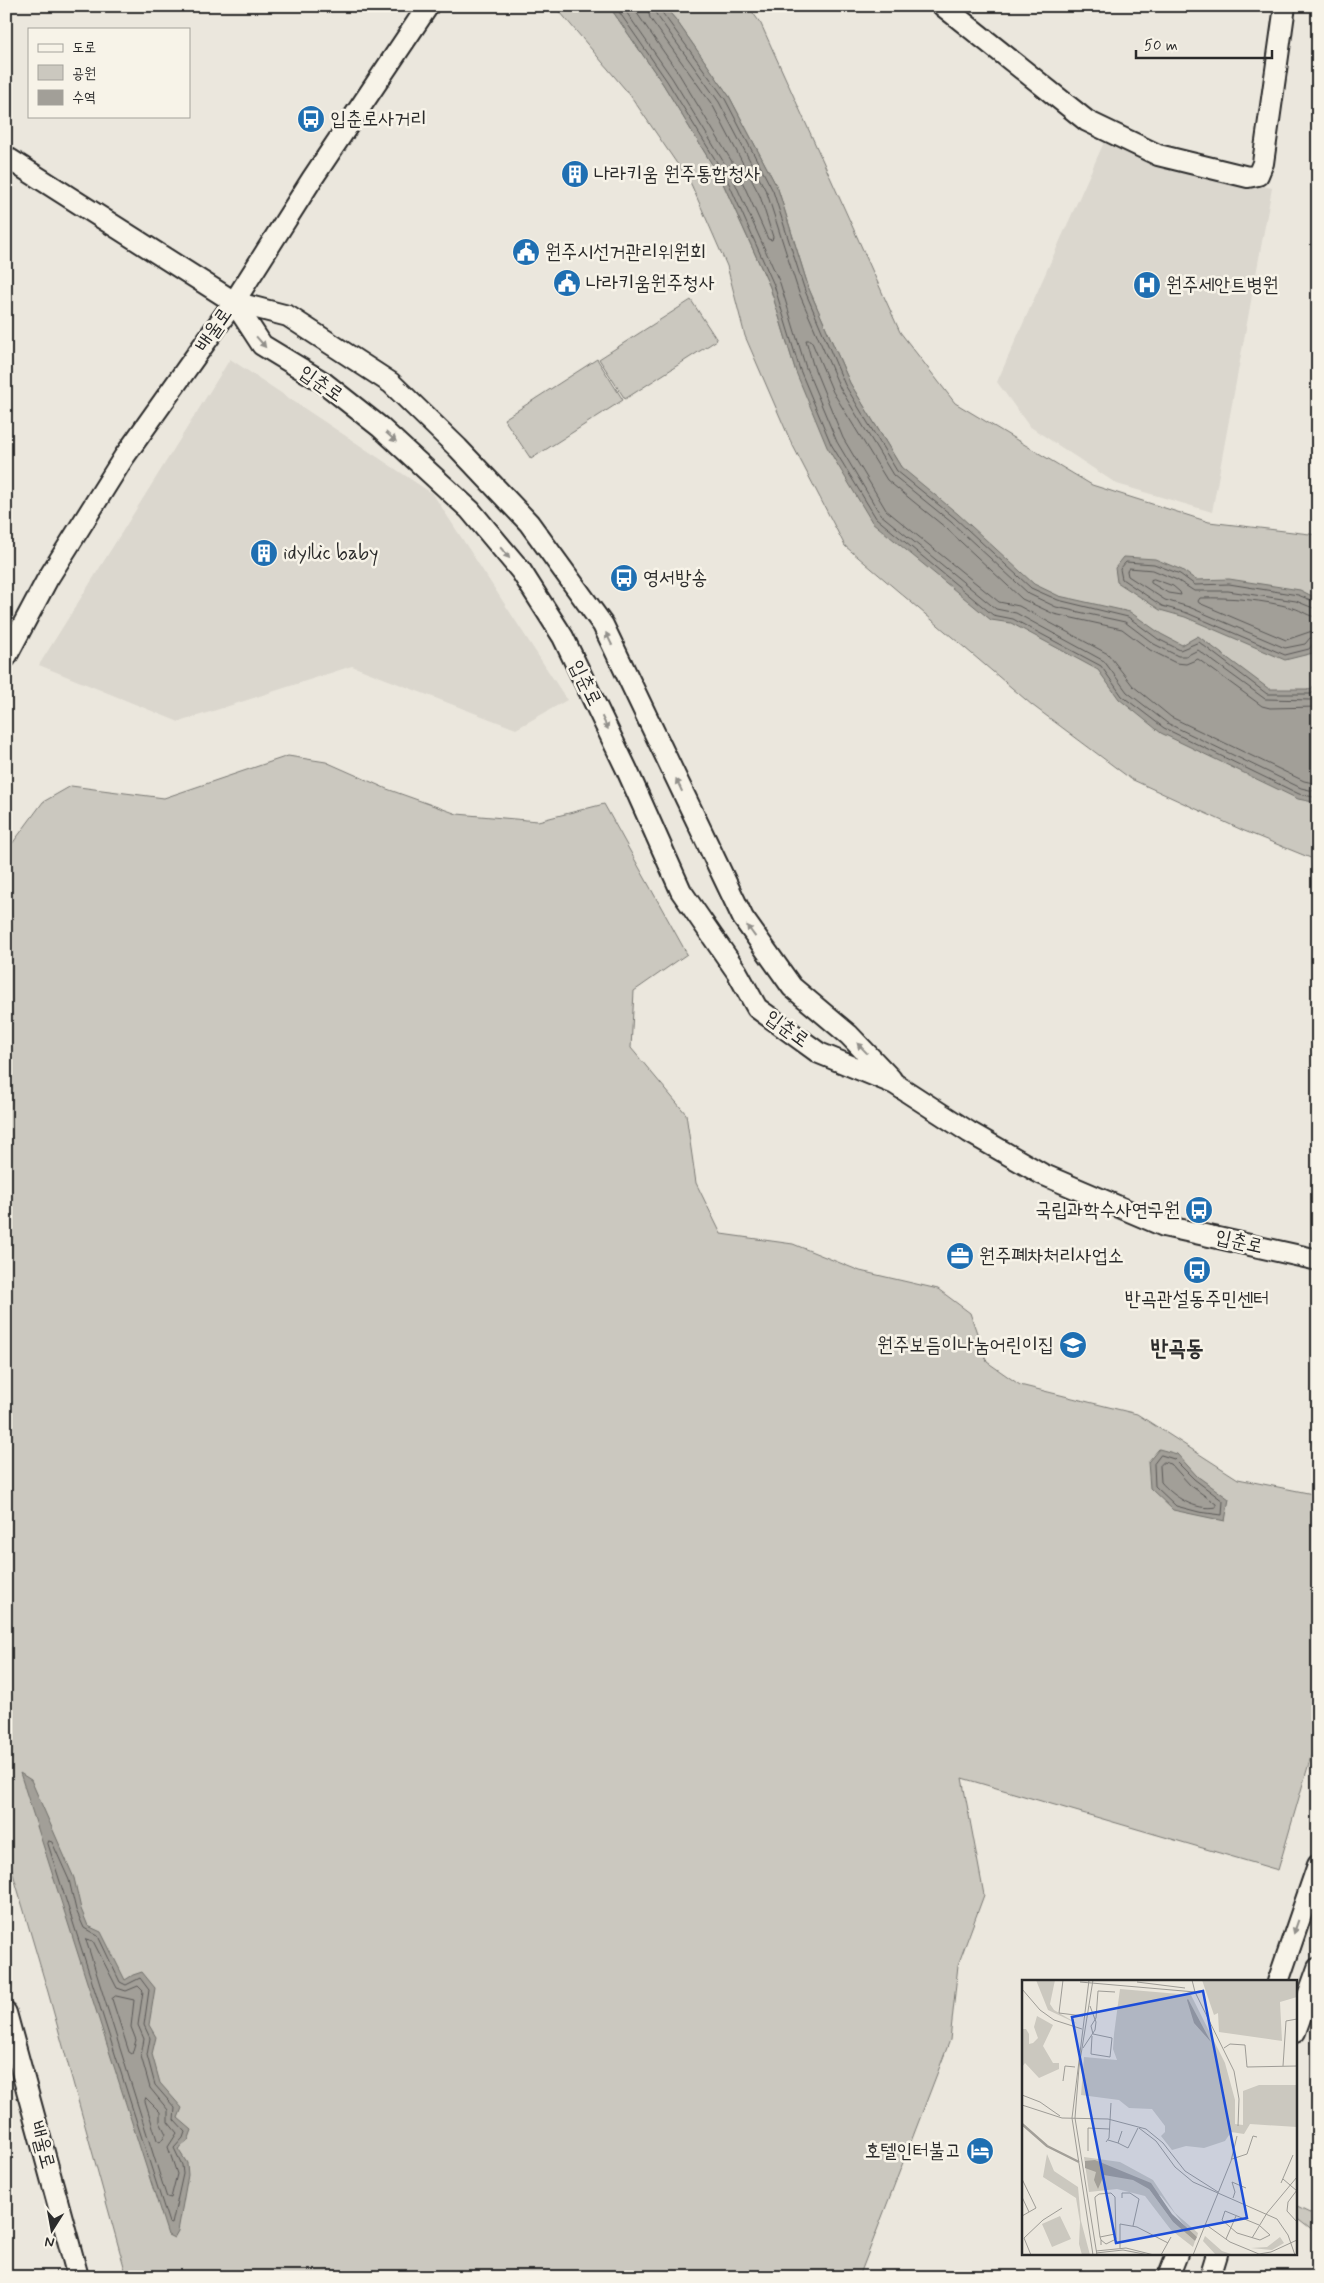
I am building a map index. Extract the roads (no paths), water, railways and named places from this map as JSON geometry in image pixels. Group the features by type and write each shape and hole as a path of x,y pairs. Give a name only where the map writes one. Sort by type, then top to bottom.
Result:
{"street":[{"path":"943,6 1087,120 1158,155 1248,177 1258,175 1263,163 1285,6"},
{"name":"배울로","path":"6,657 47,580 124,457 234,302 420,10"},
{"name":"입춘로","path":"6,157 234,302 288,316 391,383 458,448 530,523 603,625 743,918 792,987 849,1035 896,1084"},
{"name":"입춘로","path":"234,302 262,345 323,382 380,427 470,510 521,571 563,637 628,770 681,891 737,972 757,1008 820,1053 896,1084 968,1132 1042,1174 1164,1226 1318,1260"},
{"path":"1279,1980 1318,1865"},
{"path":"1296,2029 1318,1968"},
{"name":"배울로","path":"6,2013 78,2277"},
{"path":"1168,2277 1175,2256"},
{"path":"1210,2277 1216,2256"}],"water":[{"path":"609,6 664,6 676,20 729,96 778,189 809,289 850,383 901,467 958,514 1034,584 1059,596 1130,612 1161,634 1182,645 1198,636 1269,689 1311,689 1318,680 1318,803 1298,799 1161,733 1119,699 1098,670 1011,623 991,620 872,522 827,447 796,372 770,287 721,179 663,84"},
{"path":"1124,557 1155,559 1182,570 1196,580 1229,579 1300,590 1318,599 1318,644 1313,653 1285,660 1185,617 1160,610 1117,582 1115,568"},
{"path":"1159,1449 1177,1454 1197,1476 1229,1499 1225,1521 1173,1510 1150,1488 1148,1462"},
{"path":"20,1773 31,1780 74,1878 81,1909 88,1926 101,1932 125,1980 142,1972 155,1988 149,2025 156,2037 152,2054 160,2083 182,2108 178,2118 192,2130 188,2141 178,2149 187,2163 188,2175 178,2231 174,2238 168,2235"}],"place":[{"name":"입춘로사거리","path":"311,119"},
{"name":"나라키움 원주통합청사","path":"575,174"},
{"name":"원주시선거관리위원회","path":"526,252"},
{"name":"나라키움원주청사","path":"567,283"},
{"name":"원주세안트병원","path":"1147,285"},
{"name":"idyllic baby","path":"264,553"},
{"name":"영서방송","path":"624,578"},
{"name":"국립과학수사연구원","path":"1199,1210"},
{"name":"원주폐차처리사업소","path":"960,1256"},
{"name":"반곡관설동주민센터","path":"1197,1270"},
{"name":"원주보듬이나눔어린이집","path":"1073,1345"},
{"name":"호텔인터불고","path":"980,2151"}],"district":[{"name":"반곡동","path":"1177,1349"}]}
